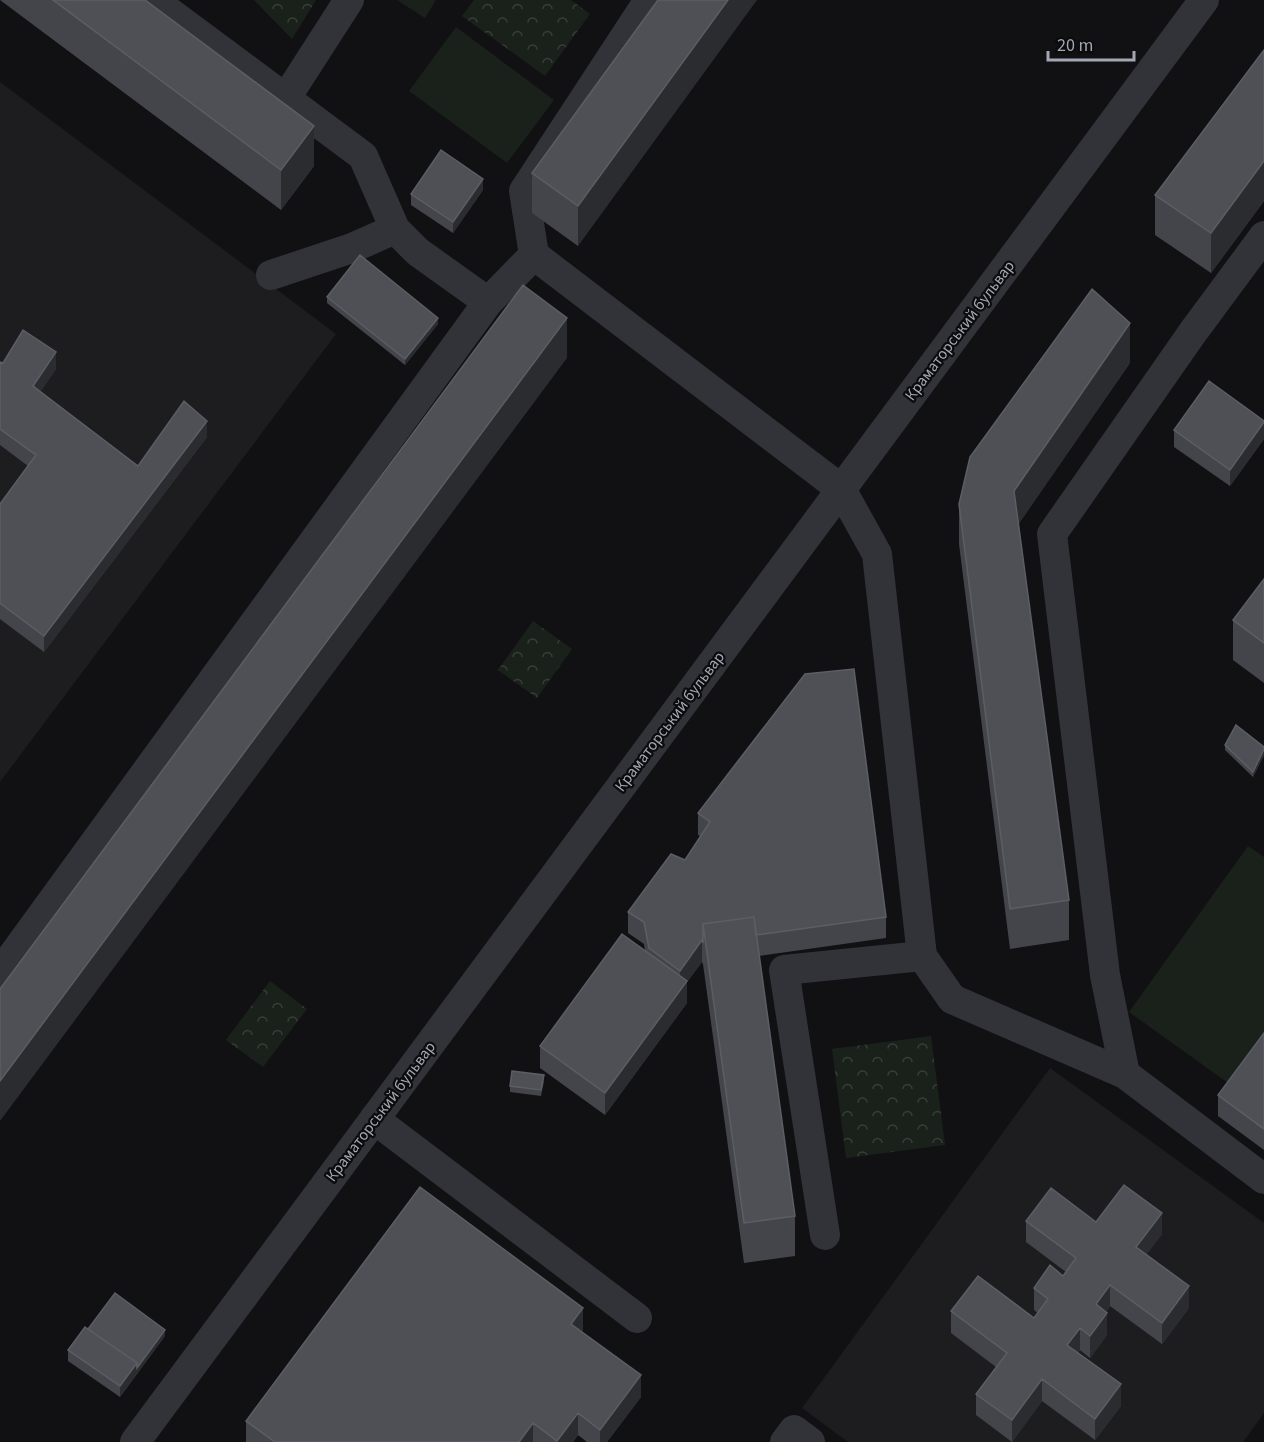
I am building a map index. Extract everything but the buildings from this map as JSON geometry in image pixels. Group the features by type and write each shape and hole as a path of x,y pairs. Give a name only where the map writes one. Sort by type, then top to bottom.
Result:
{"street":[{"path":"153,0 363,156 395,229 418,252 488,302"},
{"path":"286,98 349,0"},
{"path":"649,0 524,191 534,255 841,489 877,554 922,956 952,999 1125,1074 1264,1179"},
{"name":"Краматорський бульвар","path":"139,1441 374,1119 1204,0"},
{"path":"271,275 352,248 395,229"},
{"path":"1125,1074 1105,975 1052,534 1193,332 1264,236"},
{"path":"0,973 488,302 534,255"},
{"path":"825,1235 784,970 922,956"},
{"path":"374,1119 637,1318"},
{"path":"785,1442 794,1430 810,1442"}],"shaded area":[{"path":"0,82 336,334 0,782"},
{"path":"1050,1068 1264,1223 1264,1413 1243,1442 848,1442 802,1408"}],"green space":[{"path":"254,0 316,0 292,39"},
{"path":"397,0 436,0 425,18"},
{"path":"474,0 571,0 590,14 545,76 462,16"},
{"path":"456,27 554,100 507,163 409,91"},
{"path":"533,621 572,649 537,698 498,670"},
{"path":"1248,846 1264,857 1264,1034 1228,1083 1129,1012"},
{"path":"270,981 307,1009 263,1067 226,1040"},
{"path":"931,1036 945,1145 846,1158 832,1049"}]}
